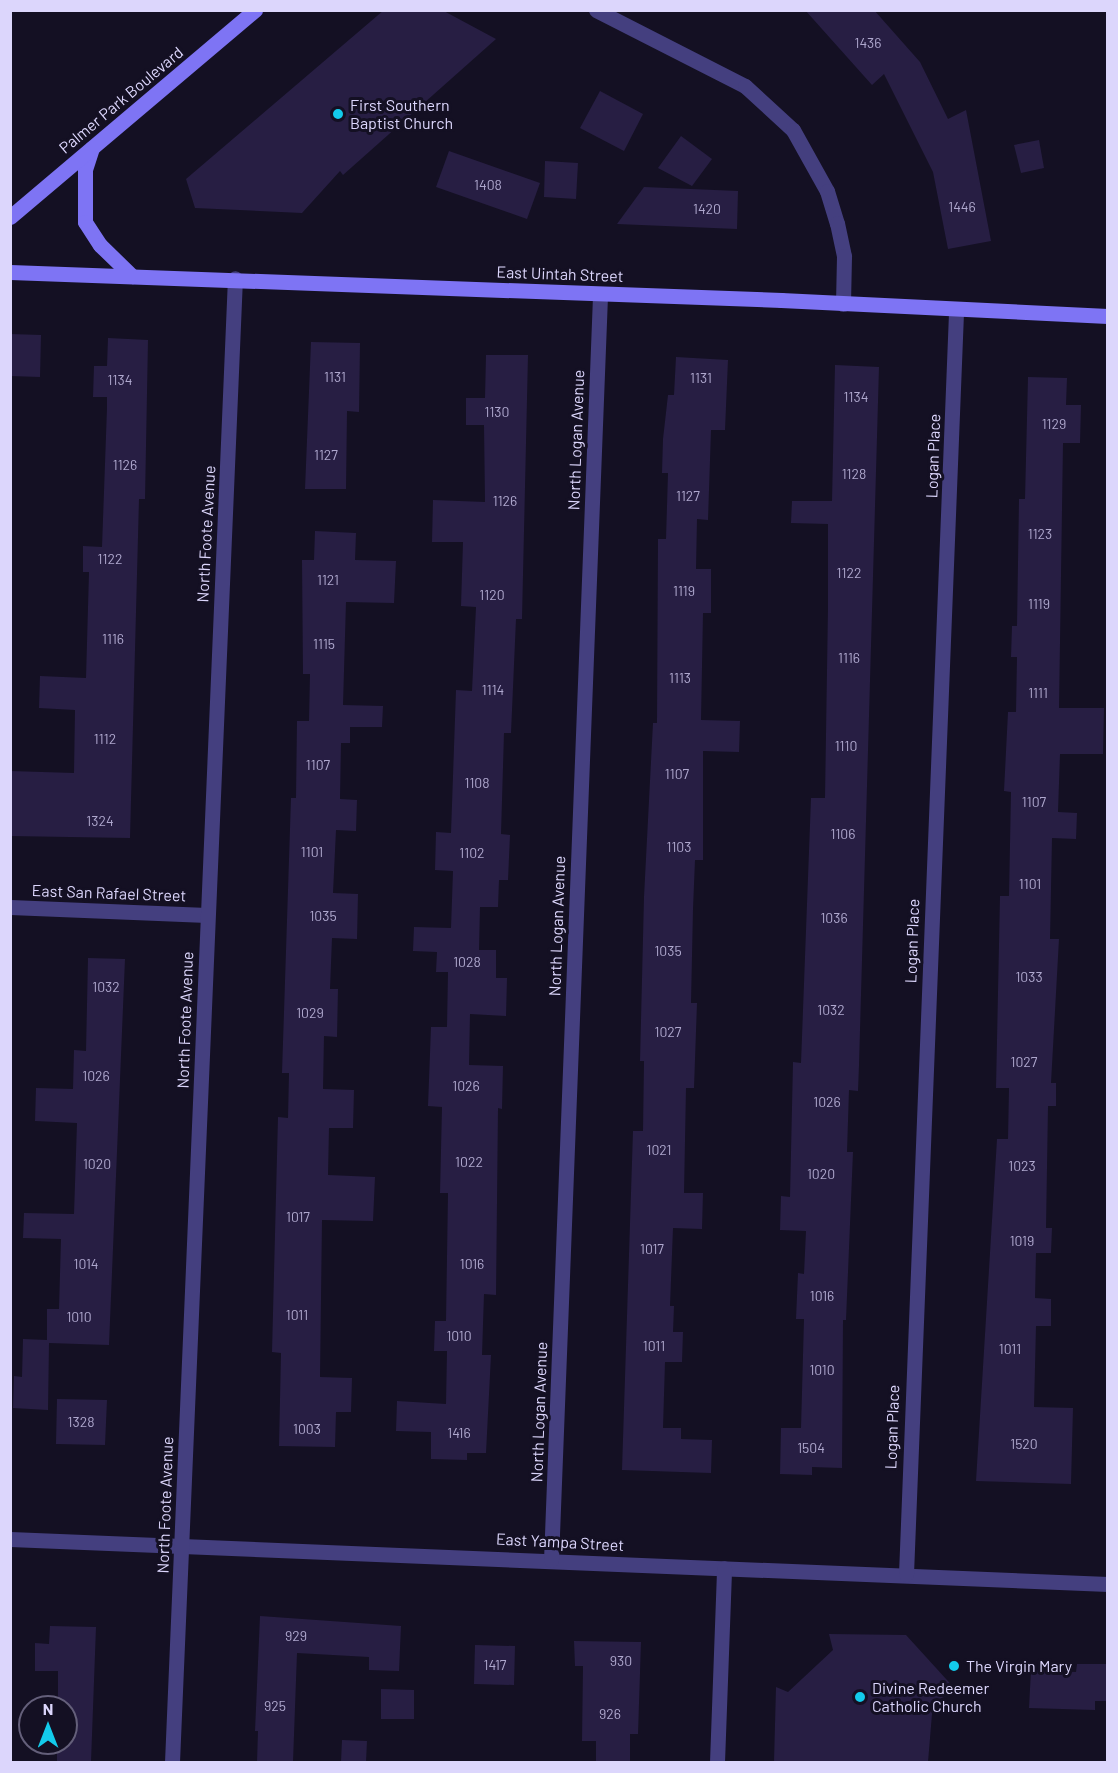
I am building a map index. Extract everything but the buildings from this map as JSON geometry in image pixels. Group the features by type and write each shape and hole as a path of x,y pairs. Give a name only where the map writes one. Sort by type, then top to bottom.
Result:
{"main road":[{"name":"Palmer Park Boulevard","path":"10,217 255,10"},
{"path":"92,147 85,169 84,222 100,245 132,276"},
{"name":"East Uintah Street","path":"10,272 235,278 1107,316"}],"street":[{"path":"596,10 745,86 793,130 827,191 837,223 844,256 843,304"},
{"name":"North Foote Avenue","path":"172,1762 235,278"},
{"name":"North Logan Avenue","path":"551,1560 600,294"},
{"name":"Logan Place","path":"906,1574 956,310"},
{"name":"East San Rafael Street","path":"10,907 207,915"},
{"name":"East Yampa Street","path":"10,1539 1107,1584"},
{"path":"717,1762 724,1568"}],"place":[{"name":"First Southern Baptist Church","path":"338,114"},
{"name":"The Virgin Mary","path":"954,1666"},
{"name":"Divine Redeemer Catholic Church","path":"860,1697"}]}
